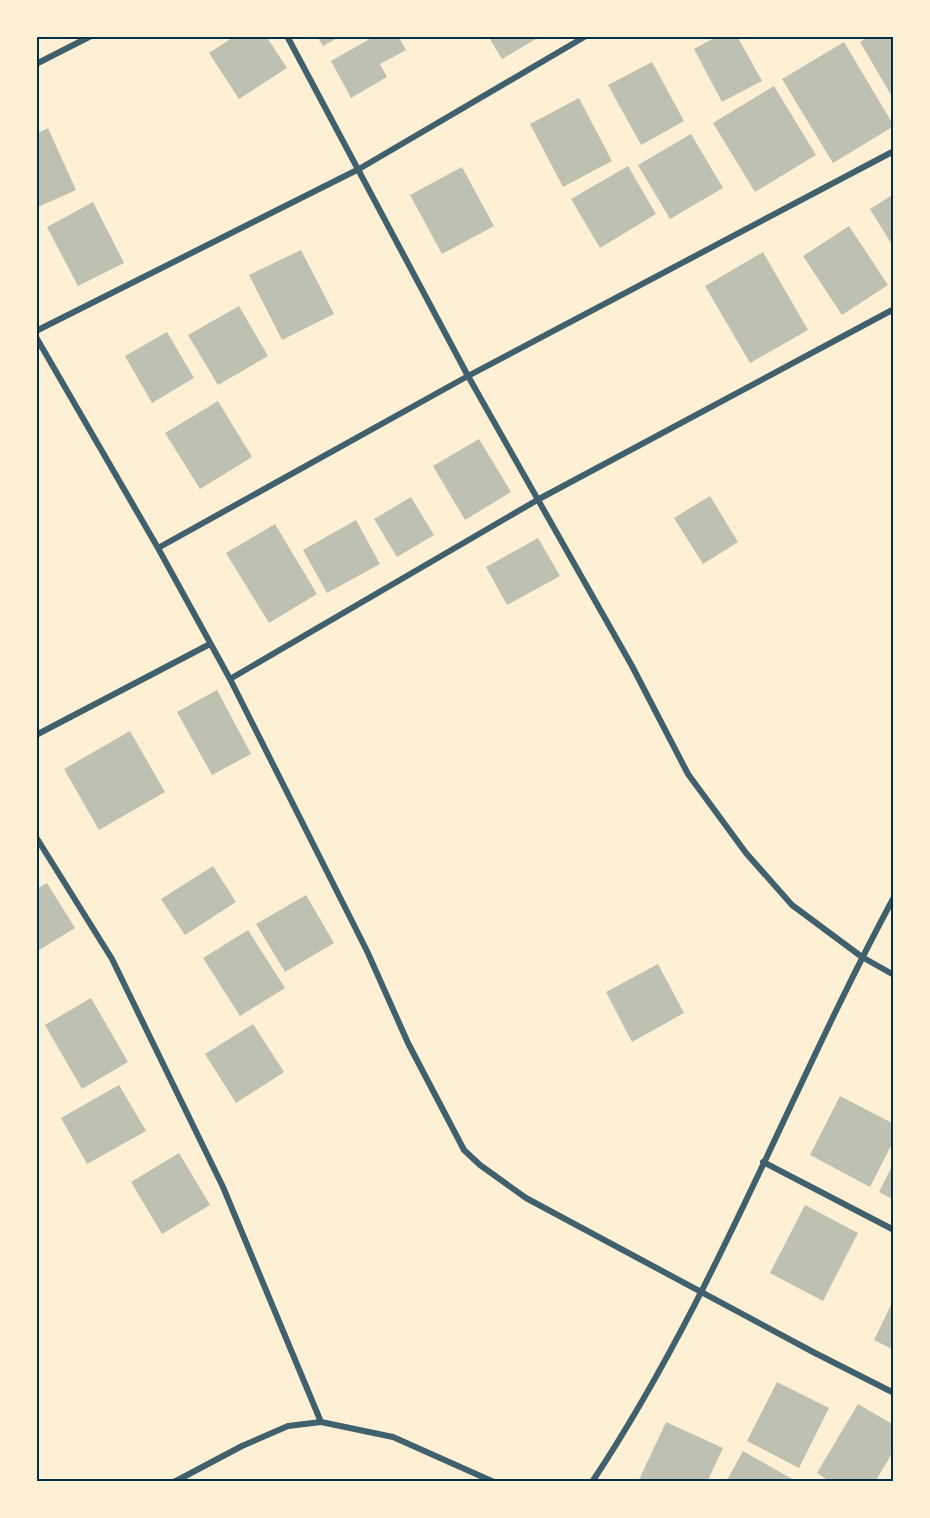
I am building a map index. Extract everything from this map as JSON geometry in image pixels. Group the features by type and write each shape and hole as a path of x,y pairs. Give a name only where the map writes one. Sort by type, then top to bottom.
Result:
{"street":[{"path":"36,64 91,36"},
{"path":"287,36 468,376 632,666 688,774 746,853 792,905 862,957 894,975"},
{"path":"36,331 359,169 586,36"},
{"path":"159,548 468,376 894,151"},
{"path":"230,679 539,499 894,309"},
{"path":"36,337 159,548 230,679 367,951 408,1043 464,1150 480,1165 526,1198 894,1393"},
{"path":"36,735 210,644"},
{"path":"36,837 112,959 223,1187 321,1422"},
{"path":"592,1482 617,1444 703,1292 862,957 894,897"},
{"path":"763,1162 894,1230"},
{"path":"174,1482 242,1446 288,1426 321,1422 393,1437 494,1482"}],"building":[{"path":"235,36 266,36 287,68 239,99 209,53"},
{"path":"317,36 341,36 323,46"},
{"path":"375,36 398,36 406,50 380,64 387,77 351,98 331,61"},
{"path":"488,36 541,36 502,59"},
{"path":"718,36 737,36 762,81 722,102 694,49"},
{"path":"870,36 894,36 894,93 891,95 860,42"},
{"path":"844,42 894,126 833,163 782,79"},
{"path":"652,62 684,121 641,145 608,85"},
{"path":"774,86 816,155 755,192 713,123"},
{"path":"579,98 612,161 563,187 530,124"},
{"path":"48,128 76,190 36,208 36,134"},
{"path":"691,134 723,188 670,219 638,165"},
{"path":"628,166 656,214 600,248 571,199"},
{"path":"462,167 494,226 442,254 410,195"},
{"path":"894,194 894,248 870,209"},
{"path":"93,202 124,263 78,286 47,227"},
{"path":"849,226 888,285 842,315 803,256"},
{"path":"301,250 334,314 282,340 249,275"},
{"path":"763,252 808,330 750,363 705,286"},
{"path":"239,306 268,356 218,385 188,335"},
{"path":"167,332 194,378 152,403 125,356"},
{"path":"218,401 252,457 200,489 165,433"},
{"path":"479,439 511,492 465,520 433,466"},
{"path":"710,496 738,542 703,564 674,518"},
{"path":"411,497 434,535 397,557 374,519"},
{"path":"356,520 380,564 327,593 303,550"},
{"path":"275,524 317,594 269,623 226,553"},
{"path":"538,538 560,576 507,605 486,567"},
{"path":"217,690 251,754 212,775 177,712"},
{"path":"130,731 165,792 99,830 64,769"},
{"path":"213,866 236,902 185,935 161,899"},
{"path":"47,883 75,928 36,952 36,889"},
{"path":"306,895 334,943 285,972 256,924"},
{"path":"248,930 285,988 240,1016 203,958"},
{"path":"658,964 684,1013 632,1042 606,992"},
{"path":"91,998 128,1062 82,1089 45,1025"},
{"path":"253,1024 284,1072 236,1103 205,1054"},
{"path":"119,1085 146,1131 87,1164 61,1118"},
{"path":"840,1096 894,1124 894,1140 870,1187 810,1155"},
{"path":"179,1153 210,1205 162,1234 131,1182"},
{"path":"894,1162 894,1200 879,1192"},
{"path":"805,1205 858,1233 823,1301 770,1273"},
{"path":"894,1299 894,1350 874,1340"},
{"path":"777,1382 829,1408 799,1468 747,1441"},
{"path":"858,1404 894,1425 894,1450 875,1482 831,1482 817,1473"},
{"path":"666,1422 723,1448 707,1482 638,1482"},
{"path":"743,1451 794,1480 793,1482 726,1482"}]}
